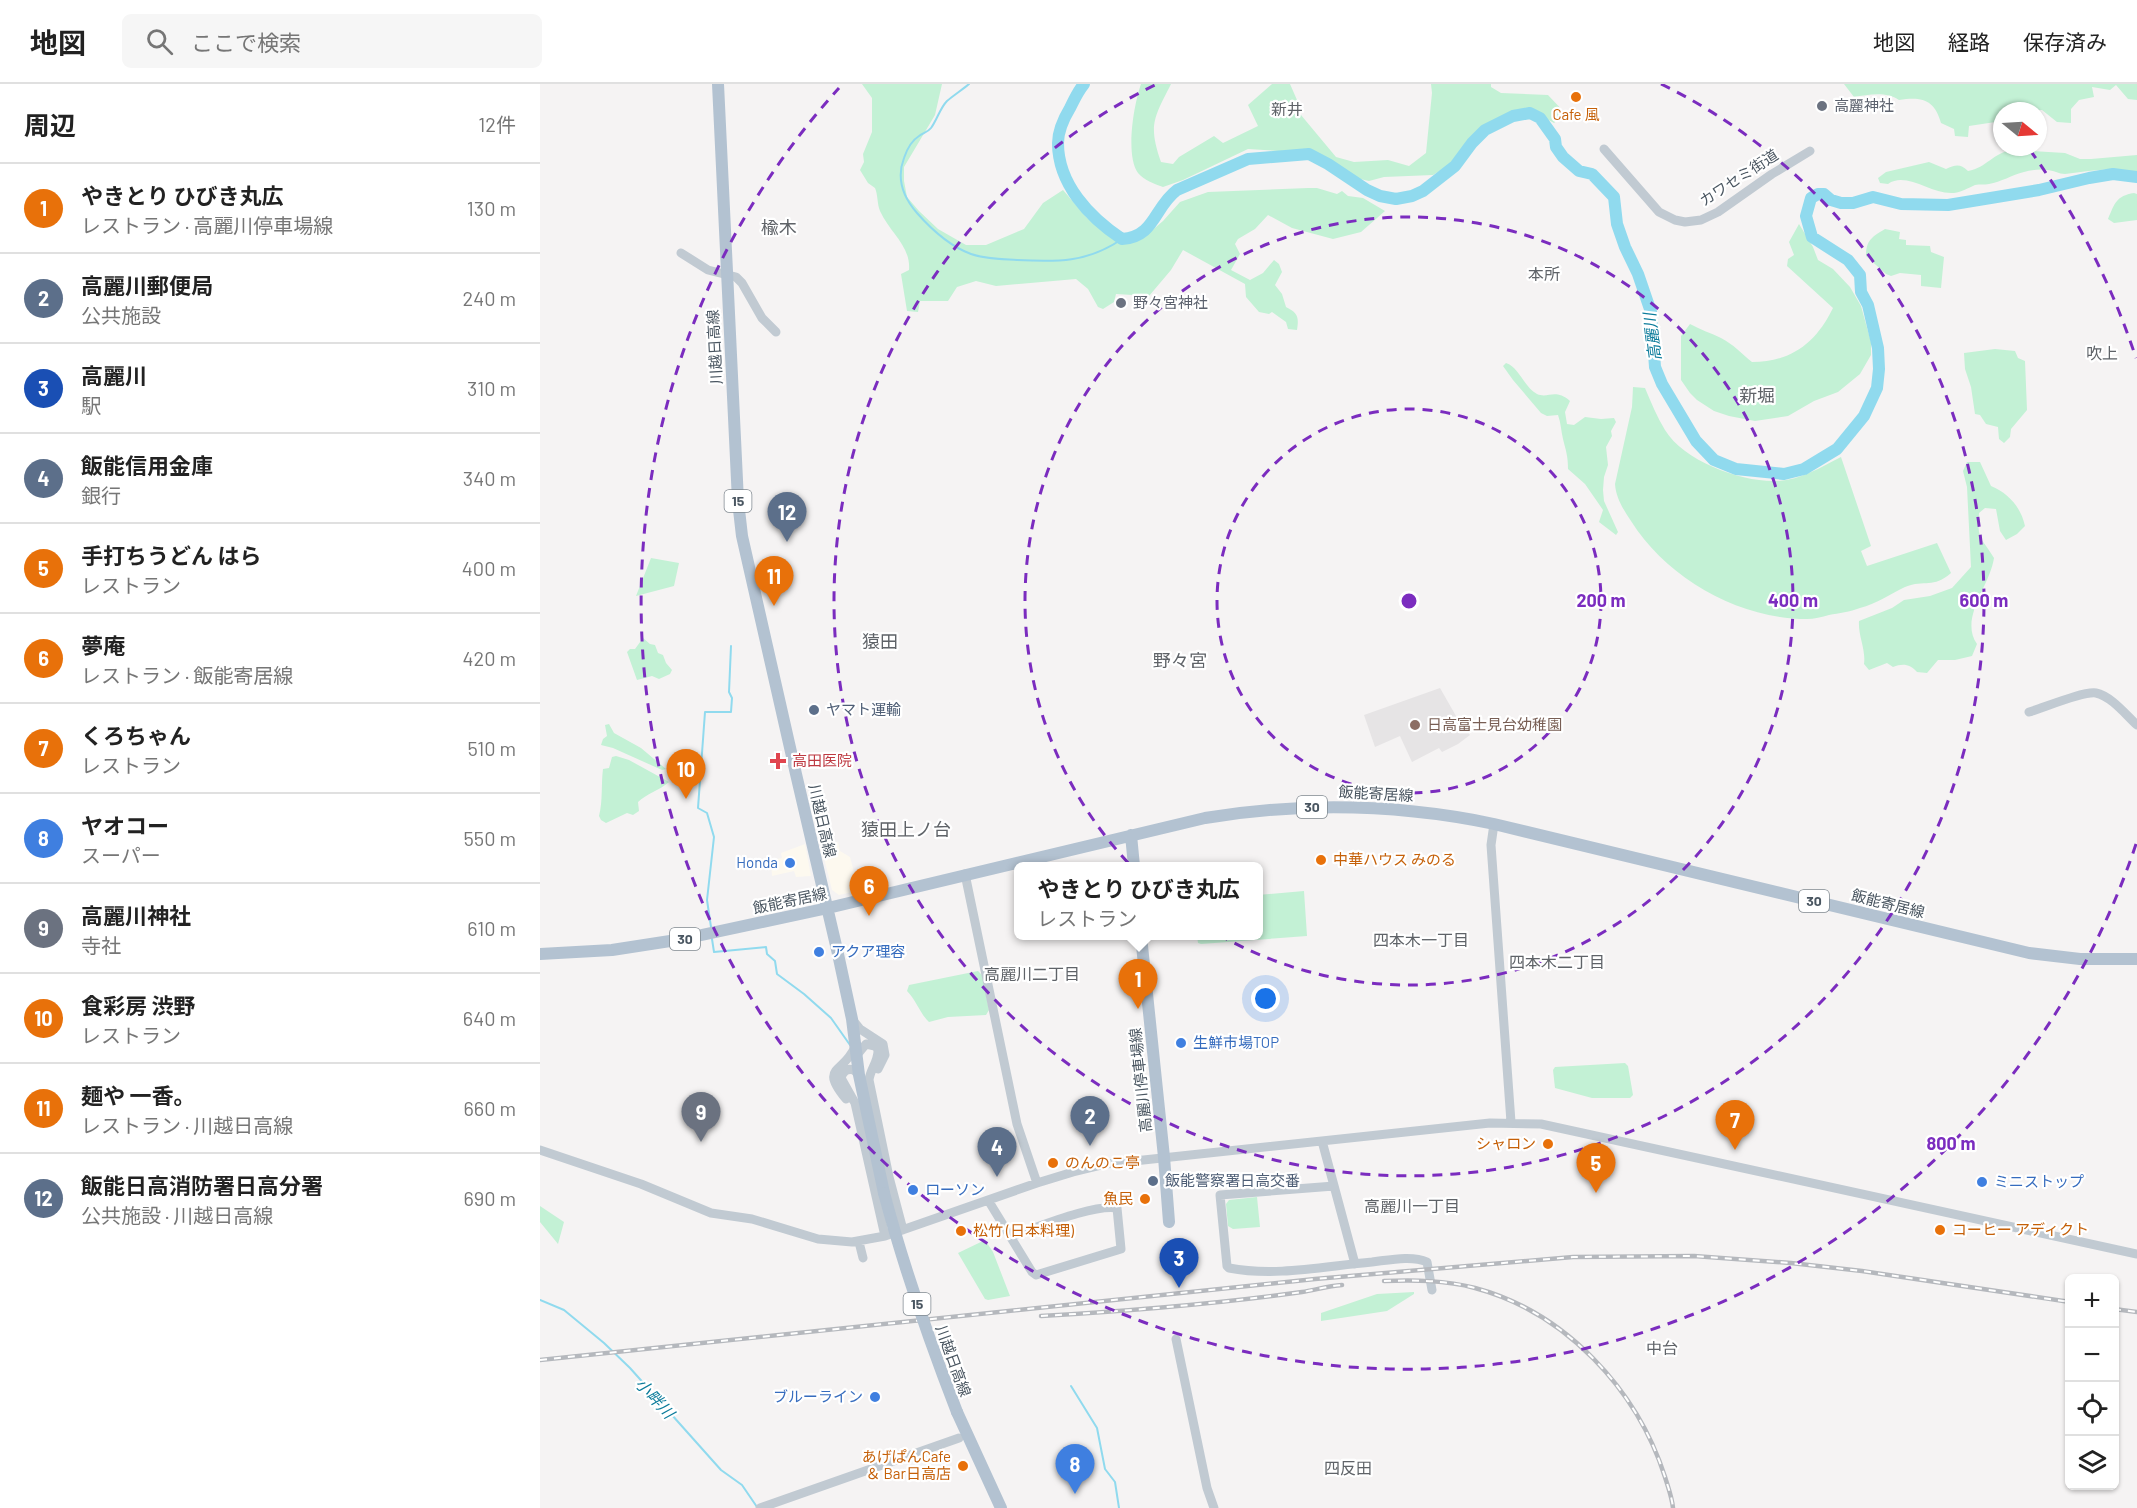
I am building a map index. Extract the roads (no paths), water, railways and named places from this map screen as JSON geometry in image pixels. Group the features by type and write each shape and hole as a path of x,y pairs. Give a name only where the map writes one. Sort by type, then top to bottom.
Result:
{"main road":[{"name":"川越日高線","path":"718,84 738,501 742,536 852,1019 860,1075 884,1194 929,1339 957,1412 1001,1508"},
{"name":"飯能寄居線","path":"1016,862 1215,817 1295,807 1338,806 1409,810 1494,824 2011,949 2080,959 2137,959"},
{"path":"1131,835 1134,862"},
{"name":"飯能寄居線","path":"540,954 612,950 683,939 828,908 1014,862"},
{"name":"高麗川停車場線","path":"1141,940 1169,1222"}],"street":[{"name":"カワセミ街道","path":"1604,149 1659,212 1685,222 1708,217 1810,151"},
{"path":"681,253 708,270 735,277 742,283 762,318 776,332"},
{"path":"2028,712 2084,694 2096,693 2106,698 2137,724"},
{"path":"1494,824 1491,845 1511,1122"},
{"path":"965,874 1017,1124 1037,1183"},
{"path":"852,1019 866,1034 879,1040 885,1050 875,1081 879,1131"},
{"path":"857,1116 833,1080 836,1070 856,1049 866,1044 878,1049 869,1080 903,1230"},
{"path":"860,1075 848,1069 841,1078 855,1103 885,1236"},
{"path":"540,1150 641,1184 711,1213 752,1219 818,1239 859,1242 885,1236 1037,1183 1106,1164 1511,1122 1554,1126 2137,1254"},
{"path":"1322,1141 1355,1264"},
{"path":"1334,1186 1220,1195 1226,1264 1229,1268 1254,1273 1405,1259 1425,1261 1429,1266 1432,1290"},
{"path":"988,1200 1032,1272 1036,1275 1121,1249 1117,1208 1113,1207 1092,1210 1011,1236"},
{"path":"859,1242 863,1258"},
{"path":"1176,1339 1207,1488 1214,1508"},
{"path":"760,1508 959,1438"}],"waterway":[{"path":"969,84 947,101 931,128 916,138 906,151 901,173 902,187 912,207 929,225 941,237 963,251 976,256 1000,259 1059,261 1084,257 1122,239"},
{"name":"高麗川","path":"1084,84 1060,129 1059,158 1070,186 1087,210 1122,239 1133,237 1148,227 1169,197 1177,190 1248,159 1309,154 1367,190 1380,196 1396,199 1423,191 1455,166 1485,130 1513,116 1530,113 1540,118 1555,139 1556,147 1563,157 1579,171 1592,174 1614,197 1617,224 1651,312 1655,367 1662,384 1696,441 1714,460 1736,469 1784,474 1804,469 1837,449 1864,416 1877,388 1879,369 1878,348 1868,305 1861,292 1860,275 1848,260 1812,237 1806,216 1811,198 1824,194 1831,200 1841,203 1853,203 1873,197 1901,204 1948,205 2039,190 2113,174 2137,177"},
{"path":"711,927 707,900 714,837 707,813 698,808 705,712 731,712 732,698 729,692 731,646"},
{"path":"712,939 714,952 766,947 767,954 775,961 777,974 831,1018 850,1045"},
{"name":"小畔川","path":"540,1300 564,1310 604,1343 630,1368 721,1470 742,1485 757,1507"},
{"path":"1071,1386 1097,1428 1105,1469 1115,1482 1119,1508"}],"railway":[{"path":"540,1360 1315,1279 1573,1257 1694,1256 1791,1263 1862,1271 2065,1301"},
{"path":"1384,1281 1429,1281 1475,1288 1508,1299 1539,1315 1567,1335 1593,1358 1636,1414 1665,1477 1673,1508"},
{"path":"1041,1316 1204,1304 1342,1285"},
{"path":"2119,1310 2137,1312"}],"place":[{"name":"Cafe 風","path":"1576,97"},
{"name":"高麗神社","path":"1822,106"},
{"name":"野々宮神社","path":"1121,303"},
{"name":"飯能日高消防署日高分署","path":"787,542"},
{"name":"麺や 一香。","path":"774,606"},
{"name":"ヤマト運輸","path":"814,710"},
{"name":"日高富士見台幼稚園","path":"1415,725"},
{"name":"高田医院","path":"778,761"},
{"name":"食彩房 渋野","path":"686,799"},
{"name":"中華ハウス みのる","path":"1321,860"},
{"name":"Honda","path":"790,863"},
{"name":"夢庵","path":"869,916"},
{"name":"アクア理容","path":"819,952"},
{"name":"やきとり ひびき丸広","path":"1138,1009"},
{"name":"生鮮市場TOP","path":"1181,1043"},
{"name":"高麗川神社","path":"701,1142"},
{"name":"シャロン","path":"1548,1144"},
{"name":"高麗川郵便局","path":"1090,1146"},
{"name":"くろちゃん","path":"1735,1150"},
{"name":"のんのこ亭","path":"1053,1163"},
{"name":"飯能信用金庫","path":"997,1177"},
{"name":"飯能警察署日高交番","path":"1153,1181"},
{"name":"ミニストップ","path":"1982,1182"},
{"name":"ローソン","path":"913,1190"},
{"name":"手打ちうどん はら","path":"1596,1193"},
{"name":"魚民","path":"1145,1199"},
{"name":"コーヒー アディクト","path":"1940,1230"},
{"name":"松竹 (日本料理)","path":"961,1231"},
{"name":"高麗川","path":"1179,1288"},
{"name":"ブルーライン","path":"875,1397"},
{"name":"あげぱんCafe ＆ Bar日高店","path":"963,1466"},
{"name":"ヤオコー","path":"1075,1494"}],"district":[{"name":"新井","path":"1287,109"},
{"name":"楡木","path":"779,228"},
{"name":"本所","path":"1544,274"},
{"name":"吹上","path":"2102,353"},
{"name":"新堀","path":"1757,396"},
{"name":"猿田","path":"880,642"},
{"name":"野々宮","path":"1180,661"},
{"name":"猿田上ノ台","path":"906,830"},
{"name":"四本木一丁目","path":"1421,940"},
{"name":"四本木二丁目","path":"1557,962"},
{"name":"高麗川二丁目","path":"1032,974"},
{"name":"高麗川一丁目","path":"1412,1206"},
{"name":"中台","path":"1662,1348"},
{"name":"四反田","path":"1348,1468"}]}
